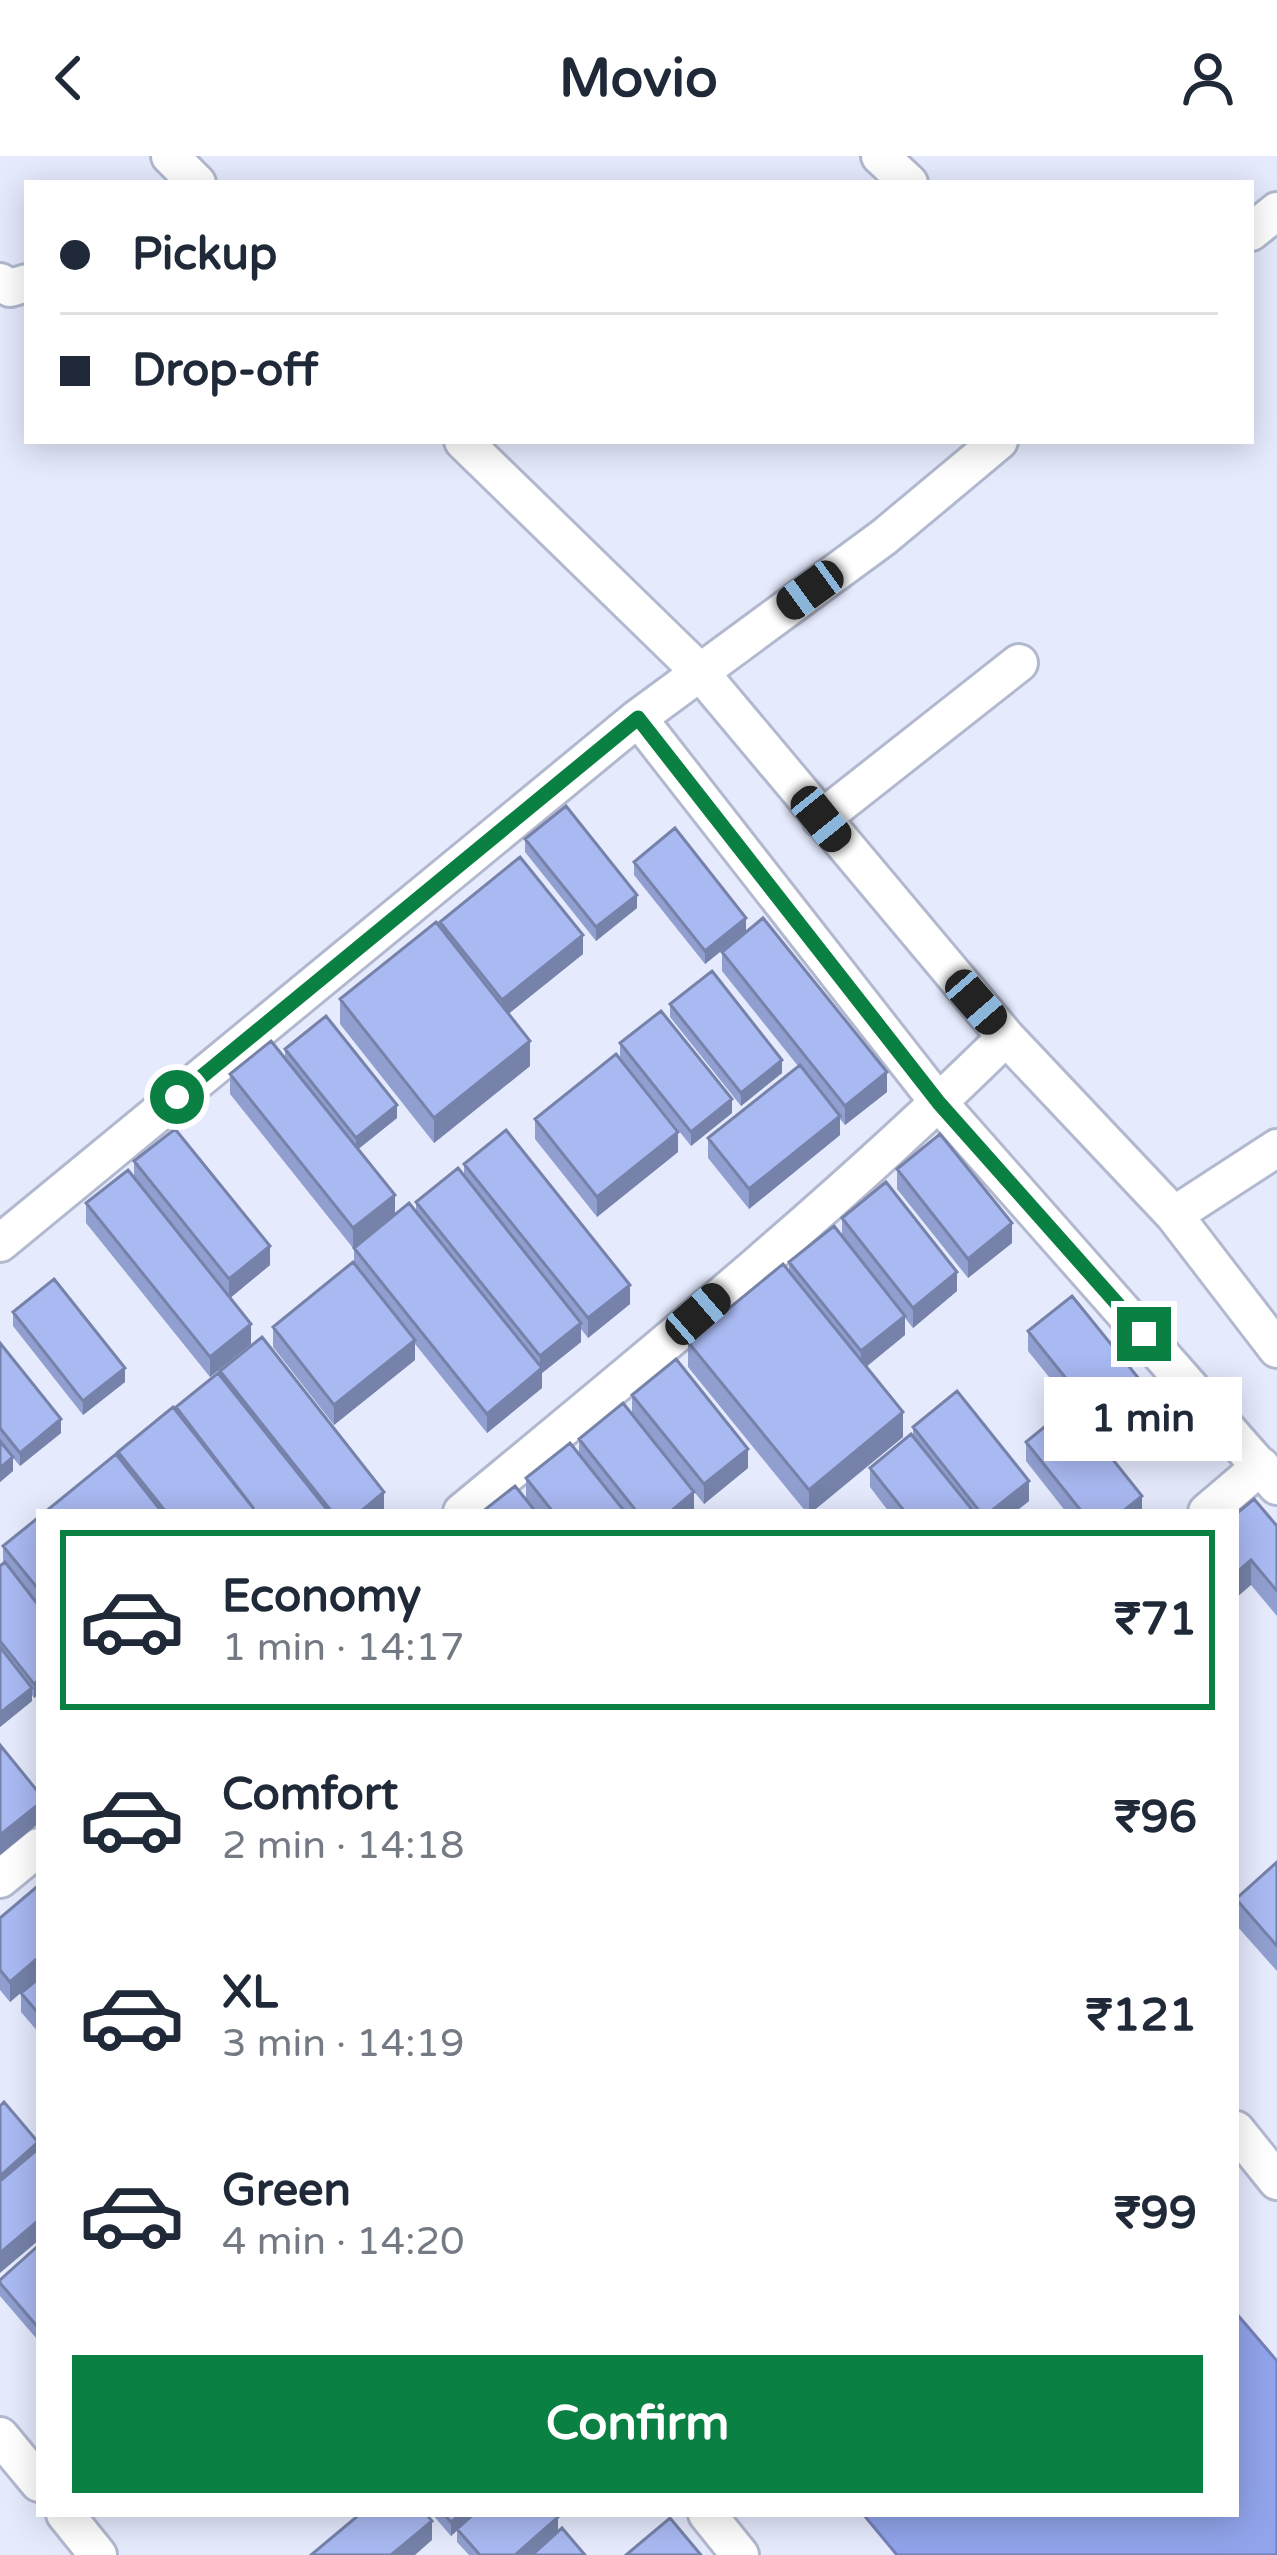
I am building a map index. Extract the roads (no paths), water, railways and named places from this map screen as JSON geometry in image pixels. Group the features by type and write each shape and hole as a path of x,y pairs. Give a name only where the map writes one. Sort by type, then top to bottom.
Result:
{"street":[{"path":"880,156 906,180"},
{"path":"467,444 699,670 1006,1037 1174,1215 1277,1348"},
{"path":"0,1244 638,718 884,537 995,444"},
{"path":"821,819 1019,663"},
{"path":"638,718 939,1103 1269,1476 1212,1509"},
{"path":"466,1509 629,1374 939,1103 1006,1037"},
{"path":"1174,1215 1277,1148"},
{"path":"0,1879 36,1849"},
{"path":"1239,2134 1277,2181"},
{"path":"0,2436 36,2479"},
{"path":"66,2517 98,2555"},
{"path":"709,2517 740,2555"}],"water":[{"path":"1239,2317 1277,2361 1277,2555 897,2555 865,2517 1239,2517"}]}
